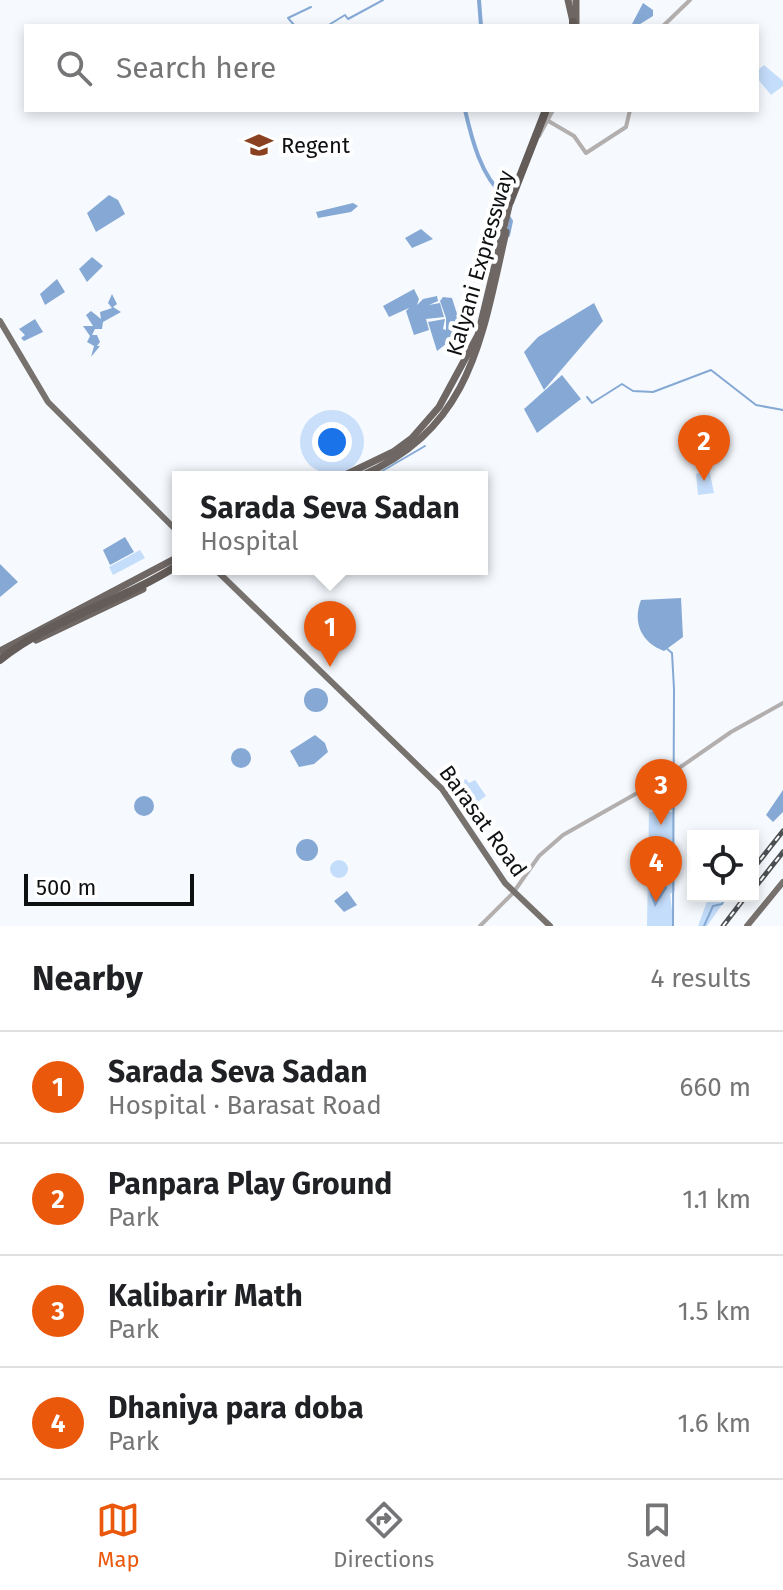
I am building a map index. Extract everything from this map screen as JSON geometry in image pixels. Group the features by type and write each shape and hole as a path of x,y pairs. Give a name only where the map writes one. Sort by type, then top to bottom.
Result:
{"highway":[{"path":"568,0 573,22"},
{"path":"573,22 576,0"},
{"name":"Kalyani Expressway","path":"372,471 392,462 419,443 459,391 486,324 509,210 546,114"},
{"path":"353,471 393,452 412,438 439,407 478,335 509,210"},
{"path":"0,657 55,623 99,606 172,565"},
{"path":"0,657 120,602 172,566"}],"main road":[{"path":"0,321 48,402 172,526"},
{"name":"Barasat Road","path":"221,575 442,789 513,893 550,926"},
{"path":"747,926 783,882"}],"street":[{"path":"665,24 690,0"},
{"path":"546,114 574,136 586,153 626,127 630,112"},
{"path":"480,926 513,893 539,856 563,835 669,775 728,734 783,703"}],"shaded area":[{"path":"643,3 653,10 653,16 640,24 632,24"},
{"path":"764,65 783,81 783,86 771,95 759,80 759,69"},
{"path":"109,195 118,200 125,214 96,232 87,213"},
{"path":"353,203 358,206 351,212 318,218 316,212"},
{"path":"421,229 433,239 412,248 405,238"},
{"path":"92,257 103,266 87,282 79,269"},
{"path":"57,279 65,292 45,305 40,294"},
{"path":"414,289 419,299 417,305 423,299 437,296 438,301 429,305 440,303 444,317 426,319 429,330 414,335 406,311 409,308 389,317 383,306"},
{"path":"112,294 117,304 113,307 121,312 103,322 102,329 95,329 92,335 97,335 100,342 97,346 100,346 91,357 94,346 87,342 90,336 83,326 93,326 86,315 91,311 101,319 100,312 112,308 108,303"},
{"path":"443,297 452,298 464,336 459,343 446,344 437,351 428,322 445,319 443,329 446,330 446,318 440,301"},
{"path":"594,303 603,321 544,390 524,352 538,337"},
{"path":"35,319 43,332 24,341 21,338 25,335 19,329"},
{"path":"562,375 581,399 537,433 524,409"},
{"path":"709,469 714,493 698,495 696,474"},
{"path":"125,537 134,552 110,565 103,550"},
{"path":"140,550 145,558 113,575 109,567"},
{"path":"0,564 18,582 0,597"},
{"path":"681,598 683,637 664,651 650,643 641,631 638,617 641,600"},
{"path":"316,688 324,692 328,700 324,708 316,712 308,708 304,700 308,692"},
{"path":"315,735 325,743 328,752 314,764 299,767 290,751"},
{"path":"237,748 245,748 251,758 245,768 237,768 231,762 231,754"},
{"path":"671,774 675,810 649,810 648,786"},
{"path":"466,779 469,783 475,780 486,796 467,809 459,797 452,801 446,793"},
{"path":"783,790 783,812 773,822 766,815"},
{"path":"144,796 151,799 154,806 151,813 144,816 137,813 134,806 137,799"},
{"path":"649,812 673,812 675,891 670,894 674,926 647,926"},
{"path":"307,839 315,842 318,850 315,858 307,861 299,858 296,850 299,842"},
{"path":"339,860 348,869 339,878 330,869"},
{"path":"663,879 667,888 655,907 650,894 652,882"},
{"path":"347,891 357,905 344,912 334,901"},
{"path":"707,902 724,902 707,926 698,926"}],"waterway":[{"path":"330,24 345,15 348,19 383,0"},
{"path":"479,0 481,24"},
{"path":"293,24 288,18 311,7"},
{"path":"466,112 483,168 504,196 505,212 511,221 508,235"},
{"path":"587,397 592,403 622,384 633,391 653,392 711,370 756,405 783,410"},
{"path":"382,471 425,446"},
{"path":"666,648 672,653 674,689 673,926"},
{"path":"704,926 713,906 723,902"}],"railway":[{"path":"759,861 783,831"},
{"path":"759,882 783,852"},
{"path":"723,926 741,902"}],"place":[{"name":"Regent","path":"259,145"},
{"name":"Panpara Play Ground","path":"704,481"},
{"name":"Sarada Seva Sadan","path":"330,667"},
{"name":"Kalibarir Math","path":"661,825"},
{"name":"Dhaniya para doba","path":"656,902"}]}
